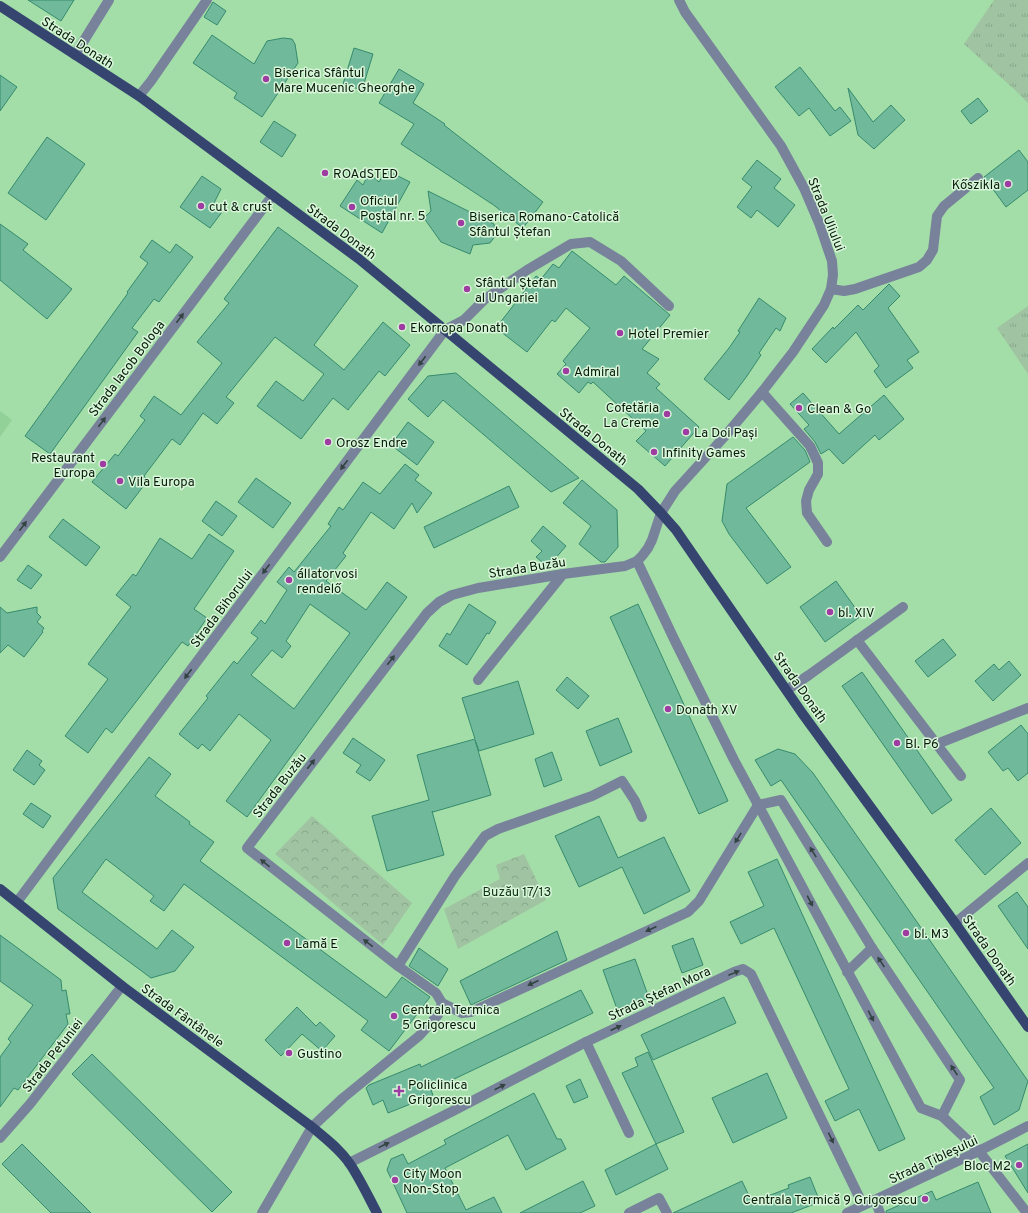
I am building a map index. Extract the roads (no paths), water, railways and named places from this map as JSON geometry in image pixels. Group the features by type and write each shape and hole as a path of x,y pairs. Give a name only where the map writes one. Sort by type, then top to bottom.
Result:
{"main road":[{"name":"Strada Donath","path":"0,6 139,96 359,259 638,489 676,530 807,720 955,923 1028,1027"},
{"name":"Strada Fântânele","path":"0,889 122,986 312,1127 332,1144 349,1163 377,1213"}],"street":[{"path":"75,55 109,0"},
{"path":"139,96 207,0"},
{"name":"Strada Uliului","path":"661,513 675,491 762,392 793,352 824,305 831,289 833,275 832,261 819,223 804,188 781,146 685,12 679,0"},
{"path":"831,289 844,291 855,289 918,266 927,260 933,250 937,216 944,206 978,178"},
{"name":"Strada Iacob Bologa","path":"0,557 273,195"},
{"path":"445,330 464,320 485,299 527,270 572,244 590,242 622,261 669,306"},
{"name":"Strada Bihorului","path":"17,902 445,330"},
{"path":"762,392 810,446 818,462 818,474 809,490 806,501 807,513 827,542"},
{"path":"661,513 652,540 637,561 734,760 921,1108 942,1116 979,1151 1027,1213"},
{"name":"Strada Buzău","path":"442,1003 436,993 398,966 246,848 427,613 439,602 452,595 478,588 563,574 625,566 637,561"},
{"path":"478,680 563,574"},
{"path":"787,690 903,607"},
{"path":"857,640 961,776"},
{"path":"937,744 1028,708"},
{"path":"398,966 454,876 486,836 498,829 592,796 622,781 635,801 642,817"},
{"path":"262,1213 312,1127 343,1098 419,1036 438,1015 442,1003 462,1014 471,1012 688,912 699,901 758,805 781,800 872,948 960,1080 942,1116"},
{"path":"955,923 1026,868"},
{"path":"848,972 872,948"},
{"name":"Strada Ștefan Mora","path":"349,1163 586,1042 743,969 750,974 863,1205"},
{"name":"Strada Petuniei","path":"0,1138 30,1104 122,986"},
{"path":"586,1042 629,1133"},
{"name":"Strada Țibleșului","path":"847,1213 979,1151 1028,1126"},
{"path":"629,1213 659,1198 667,1213"},
{"path":"875,1200 880,1213"}],"place":[{"name":"Biserica Sfântul Mare Mucenic Gheorghe","path":"266,79"},
{"name":"ROAdSTED","path":"325,173"},
{"name":"Kőszikla","path":"1008,184"},
{"name":"cut & crust","path":"201,206"},
{"name":"Oficiul Poștal nr. 5","path":"352,207"},
{"name":"Biserica Romano-Catolică Sfântul Ștefan","path":"461,223"},
{"name":"Sfântul Ștefan al Ungariei","path":"467,289"},
{"name":"Ekorropa Donath","path":"402,327"},
{"name":"Hotel Premier","path":"620,333"},
{"name":"Admiral","path":"566,371"},
{"name":"Clean & Go","path":"799,408"},
{"name":"Cofetăria La Creme","path":"667,414"},
{"name":"La Doi Pași","path":"686,432"},
{"name":"Orosz Endre","path":"328,442"},
{"name":"Infinity Games","path":"654,452"},
{"name":"Restaurant Europa","path":"103,464"},
{"name":"Vila Europa","path":"120,481"},
{"name":"állatorvosi rendelő","path":"289,580"},
{"name":"bl. XIV","path":"830,612"},
{"name":"Donath XV","path":"668,709"},
{"name":"Bl. P6","path":"897,743"},
{"name":"bl. M3","path":"906,933"},
{"name":"Lamă E","path":"287,943"},
{"name":"Centrala Termica 5 Grigorescu","path":"394,1016"},
{"name":"Gustino","path":"289,1053"},
{"name":"Policlinica Grigorescu","path":"399,1091"},
{"name":"Bloc M2","path":"1019,1165"},
{"name":"City Moon Non-Stop","path":"395,1180"},
{"name":"Centrala Termică 9 Grigorescu","path":"925,1199"}],"park label":[{"name":"Buzău 17/13","path":"517,891"}]}
